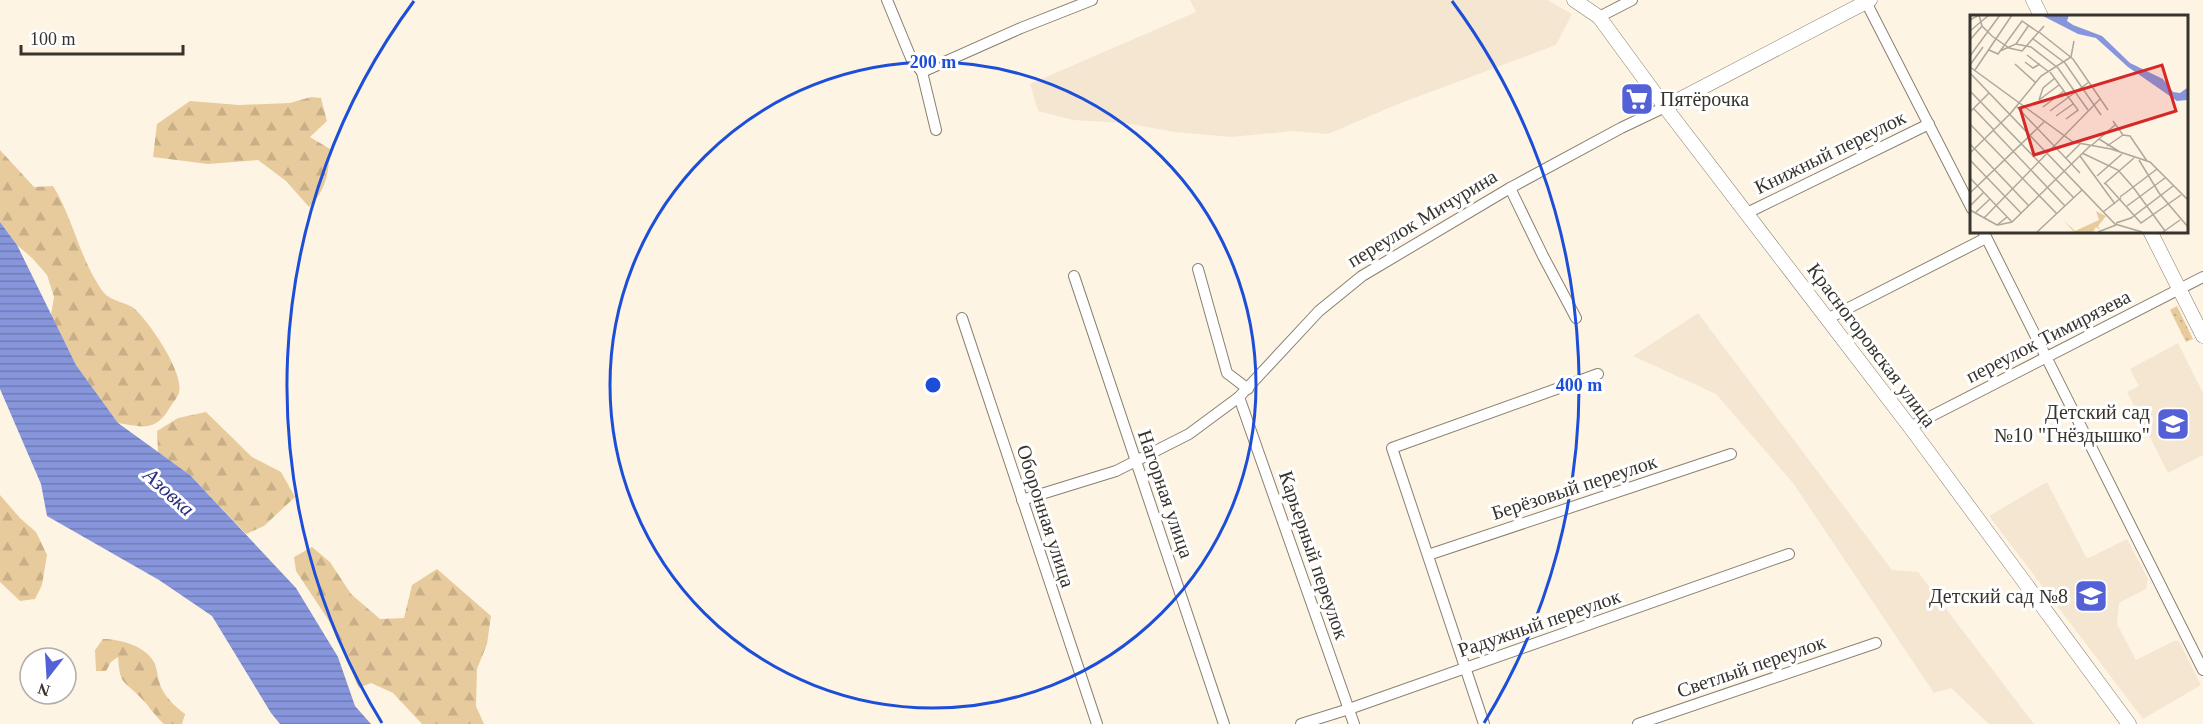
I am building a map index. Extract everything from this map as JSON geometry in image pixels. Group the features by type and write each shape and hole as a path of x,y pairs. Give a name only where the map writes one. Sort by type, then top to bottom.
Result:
{"street":[{"path":"886,0 911,58 922,72 936,130"},
{"path":"922,72 1021,28 1092,0"},
{"name":"Красногоровская улица","path":"1574,0 1599,17 1665,107 1910,427 2129,724"},
{"path":"1599,17 1632,0"},
{"path":"2033,0 2040,15"},
{"path":"1867,1 1970,205"},
{"name":"переулок Мичурина","path":"1022,500 1116,471 1189,434 1248,389 1319,311 1362,276 1510,188 1867,1"},
{"name":"Книжный переулок","path":"1747,213 1929,124"},
{"path":"1510,188 1576,318"},
{"path":"2151,232 2203,336"},
{"path":"1827,319 1985,235 2203,670"},
{"path":"1198,269 1227,373 1248,389"},
{"name":"Нагорная улица","path":"1074,276 1224,724"},
{"name":"переулок Тимирязева","path":"1910,427 2203,277"},
{"name":"Оборонная улица","path":"962,318 1097,724"},
{"path":"1484,724 1392,448 1598,374"},
{"name":"Карьерный переулок","path":"1239,397 1354,724"},
{"name":"Берёзовый переулок","path":"1428,555 1731,454"},
{"name":"Радужный переулок","path":"1300,724 1789,554"},
{"name":"Светлый переулок","path":"1638,724 1876,643"}],"shaded area":[{"path":"1190,0 1547,0 1572,14 1556,45 1398,104 1328,134 1292,131 1231,137 1175,132 1124,123 1073,120 1038,111 1030,84 1196,12"},
{"path":"1698,313 1892,570 1918,572 2034,724 1989,724 1951,688 1934,693 1793,483 1716,394 1633,356"},
{"name":"Детский сад №10 \"Гнёздышко\"","path":"2178,343 2203,393 2203,455 2168,473 2127,392 2139,386 2130,369"},
{"name":"Детский сад №8","path":"2047,482 2086,557 2089,558 2127,539 2148,579 2146,589 2119,603 2117,624 2136,660 2174,641 2179,641 2201,685 2143,719 1989,516"}],"green space":[{"path":"311,97 321,98 327,121 310,137 330,149 326,181 309,207 286,181 258,160 208,164 153,157 157,124 190,101 239,105 290,103"},
{"path":"0,150 34,187 53,186 89,268 104,293 136,310 150,326 172,361 179,384 179,393 164,416 153,425 118,423 76,365 51,315 54,297 47,275 17,245 0,222"},
{"path":"2177,306 2193,339 2186,342 2170,310"},
{"path":"206,412 252,457 281,472 295,497 264,526 246,534 190,475 158,452 157,431 178,418"},
{"path":"0,495 36,532 47,555 42,585 35,599 20,601 0,582"},
{"path":"312,547 330,562 351,594 380,619 404,618 412,585 437,569 491,616 487,644 477,669 476,706 484,724 422,724 393,693 371,683 359,688 329,621 296,571 294,557"},
{"path":"103,639 117,640 146,652 155,664 163,691 185,714 182,724 164,724 161,721 121,678 118,657 111,662 106,671 96,671 95,650"}],"water":[{"name":"Азовка","path":"0,222 17,245 76,365 118,423 190,475 296,588 338,657 355,706 371,724 280,724 212,616 159,580 47,516 41,484 0,389"}],"place":[{"name":"Пятёрочка","path":"1637,99"},
{"name":"Детский сад №10 \"Гнёздышко\"","path":"2173,424"},
{"name":"Детский сад №8","path":"2091,596"}]}
